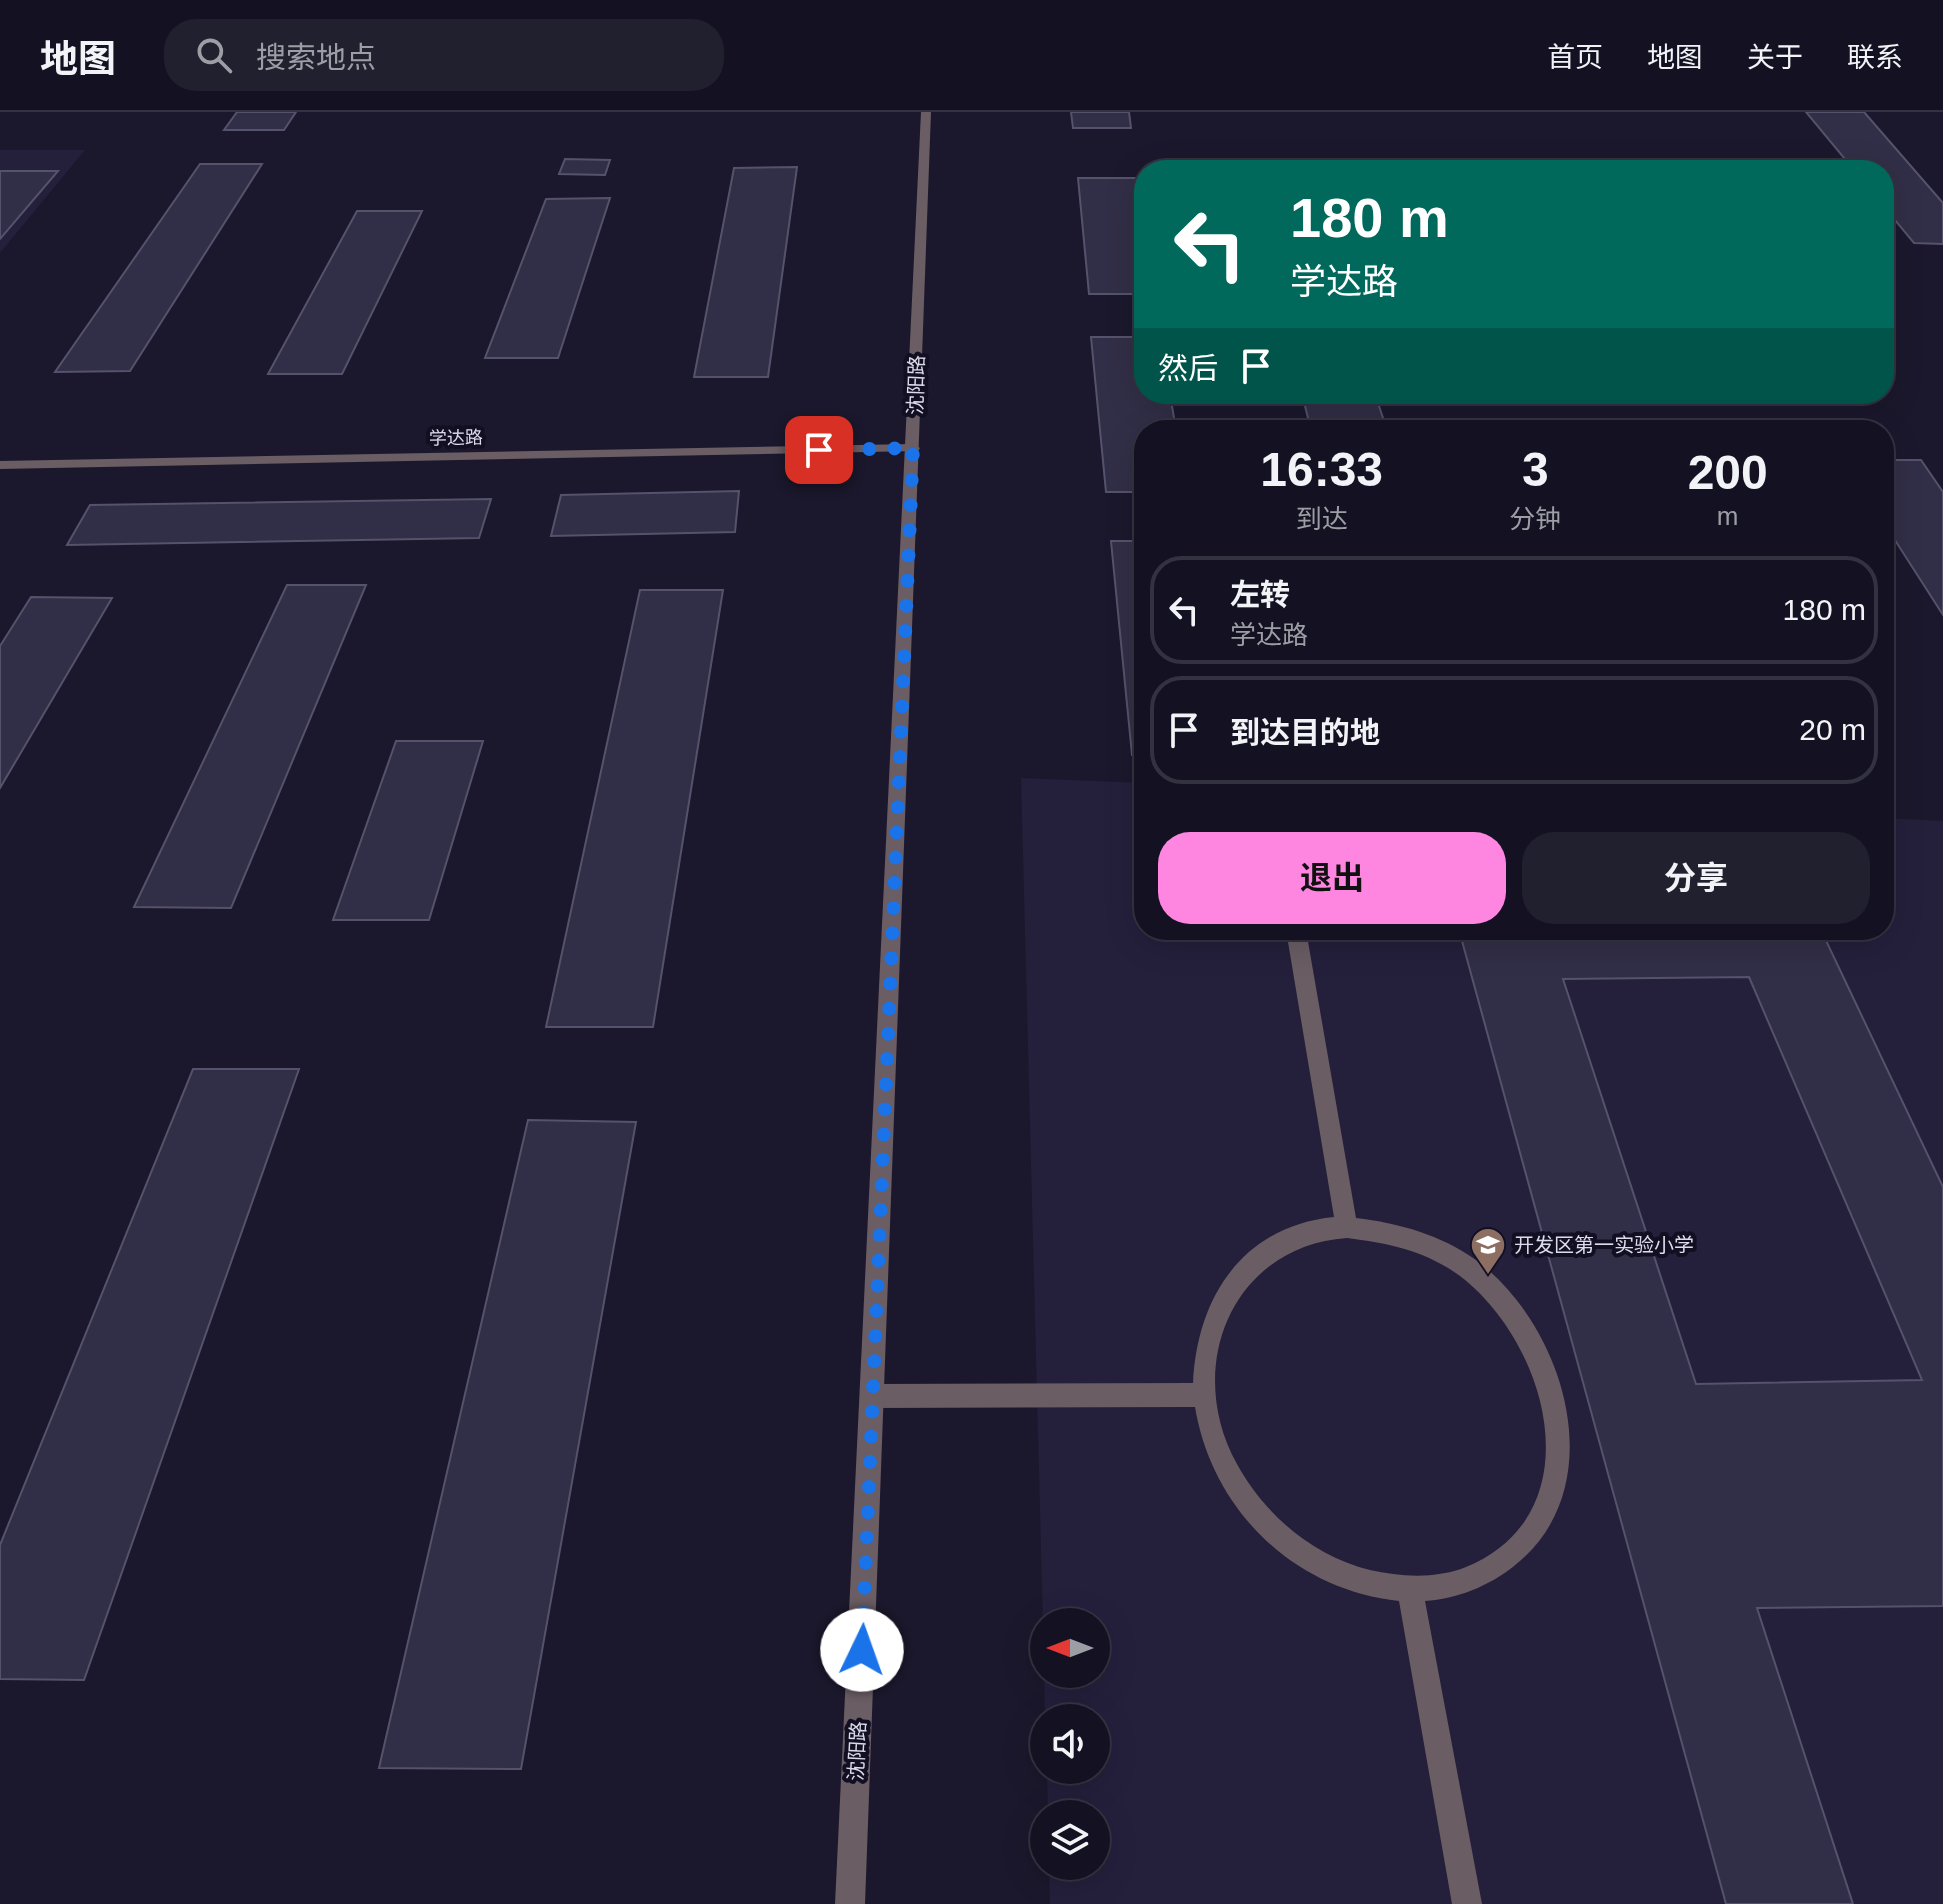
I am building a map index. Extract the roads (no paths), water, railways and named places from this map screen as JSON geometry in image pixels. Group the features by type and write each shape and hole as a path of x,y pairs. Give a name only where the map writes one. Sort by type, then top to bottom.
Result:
{"street":[{"name":"沈阳路","path":"850,1904 926,112"},
{"name":"学达路","path":"0,465 913,448"},
{"path":"1298,940 1347,1227"},
{"path":"1347,1227 1394,1232 1442,1251 1484,1281 1521,1321 1546,1369 1559,1422 1557,1475 1540,1522 1507,1560 1462,1584 1410,1591 1350,1579 1294,1550 1248,1504 1218,1451 1204,1395 1206,1349 1217,1308 1240,1274 1270,1249 1306,1232 1347,1227"},
{"path":"873,1396 1204,1395"},
{"path":"1410,1591 1467,1904"}],"place":[{"name":"开发区第一实验小学","path":"1488,1276"}]}
